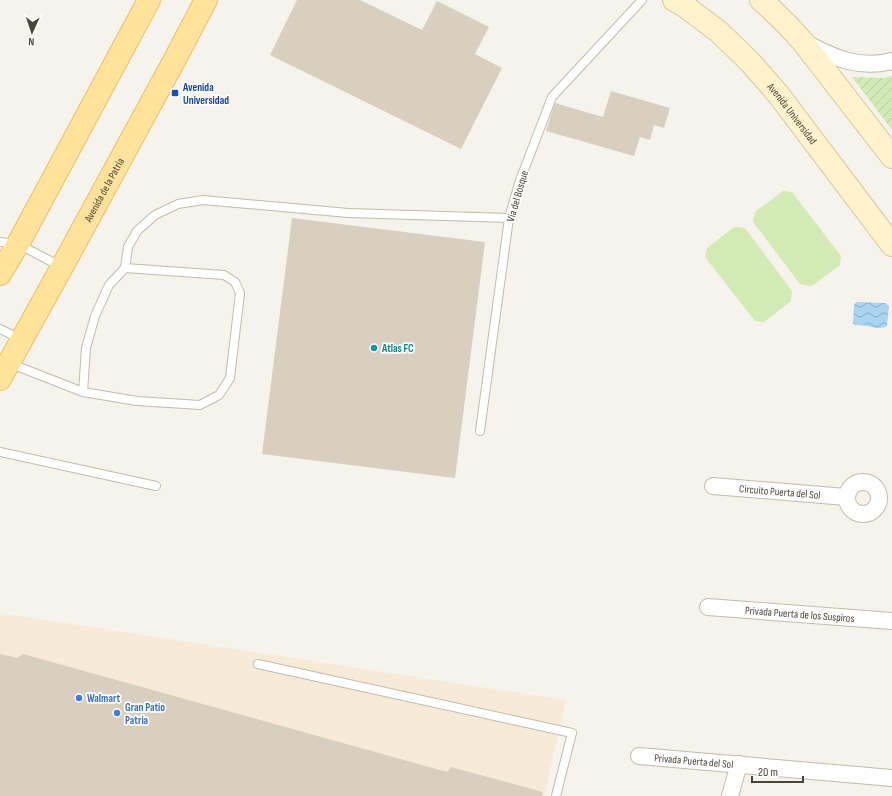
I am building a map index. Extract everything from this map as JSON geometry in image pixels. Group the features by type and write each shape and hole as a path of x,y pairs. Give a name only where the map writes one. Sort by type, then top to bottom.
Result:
{"main road":[{"path":"0,274 9,243 149,0"},
{"name":"Avenida de la Patria","path":"4,371 62,267 206,0"},
{"name":"Avenida Universidad","path":"674,0 686,7 719,32 750,62 885,220 892,245"},
{"path":"761,0 793,30 892,157"}],"street":[{"path":"803,42 826,54 852,63 880,64 892,61"},
{"path":"864,481 875,486 878,492 886,499 874,510 862,514 856,513 850,509 846,497 851,485 864,481"},
{"name":"Circuito Puerta del Sol","path":"713,486 846,497"},
{"name":"Privada Puerta de los Suspiros","path":"708,606 892,621"},
{"name":"Privada Puerta del Sol","path":"639,756 892,778"},
{"path":"730,796 739,764"}],"lane":[{"name":"Vía del Bosque","path":"480,431 509,218 519,183 552,97 642,0"},
{"path":"83,392 86,348 95,316 109,285 125,268 128,247 137,231 155,215 178,204 203,200 348,213 509,218"},
{"path":"9,243 62,267"},
{"path":"4,371 83,392 137,401 200,405 219,395 230,378 240,293 235,282 224,275 125,268"},
{"path":"0,329 21,340"},
{"path":"0,452 156,486"},
{"path":"258,664 572,733 556,796"}],"shaded area":[{"path":"0,613 566,700 544,796 0,796"}],"green space":[{"path":"892,76 892,130 852,77 883,78"},
{"path":"783,191 792,192 841,256 840,265 812,286 800,284 753,222 755,212"},
{"path":"734,227 745,228 792,291 791,301 764,322 755,321 705,257 707,248"}],"water":[{"path":"856,302 885,303 889,306 887,326 879,328 853,324 854,305"}],"building":[{"path":"297,0 360,0 422,30 437,1 489,27 475,54 502,68 461,149 270,55"},
{"path":"611,91 670,108 664,128 654,125 650,140 640,137 634,156 546,131 555,103 603,117"},
{"name":"Atlas FC","path":"292,218 485,242 455,478 262,454"},
{"name":"Gran Patio Patria","path":"0,654 17,658 23,654 447,772 451,767 543,792 542,796 0,796"}],"place":[{"name":"Avenida Universidad","path":"175,93"},
{"name":"Atlas FC","path":"374,348"},
{"name":"Walmart","path":"79,698"},
{"name":"Gran Patio Patria","path":"117,713"}]}
